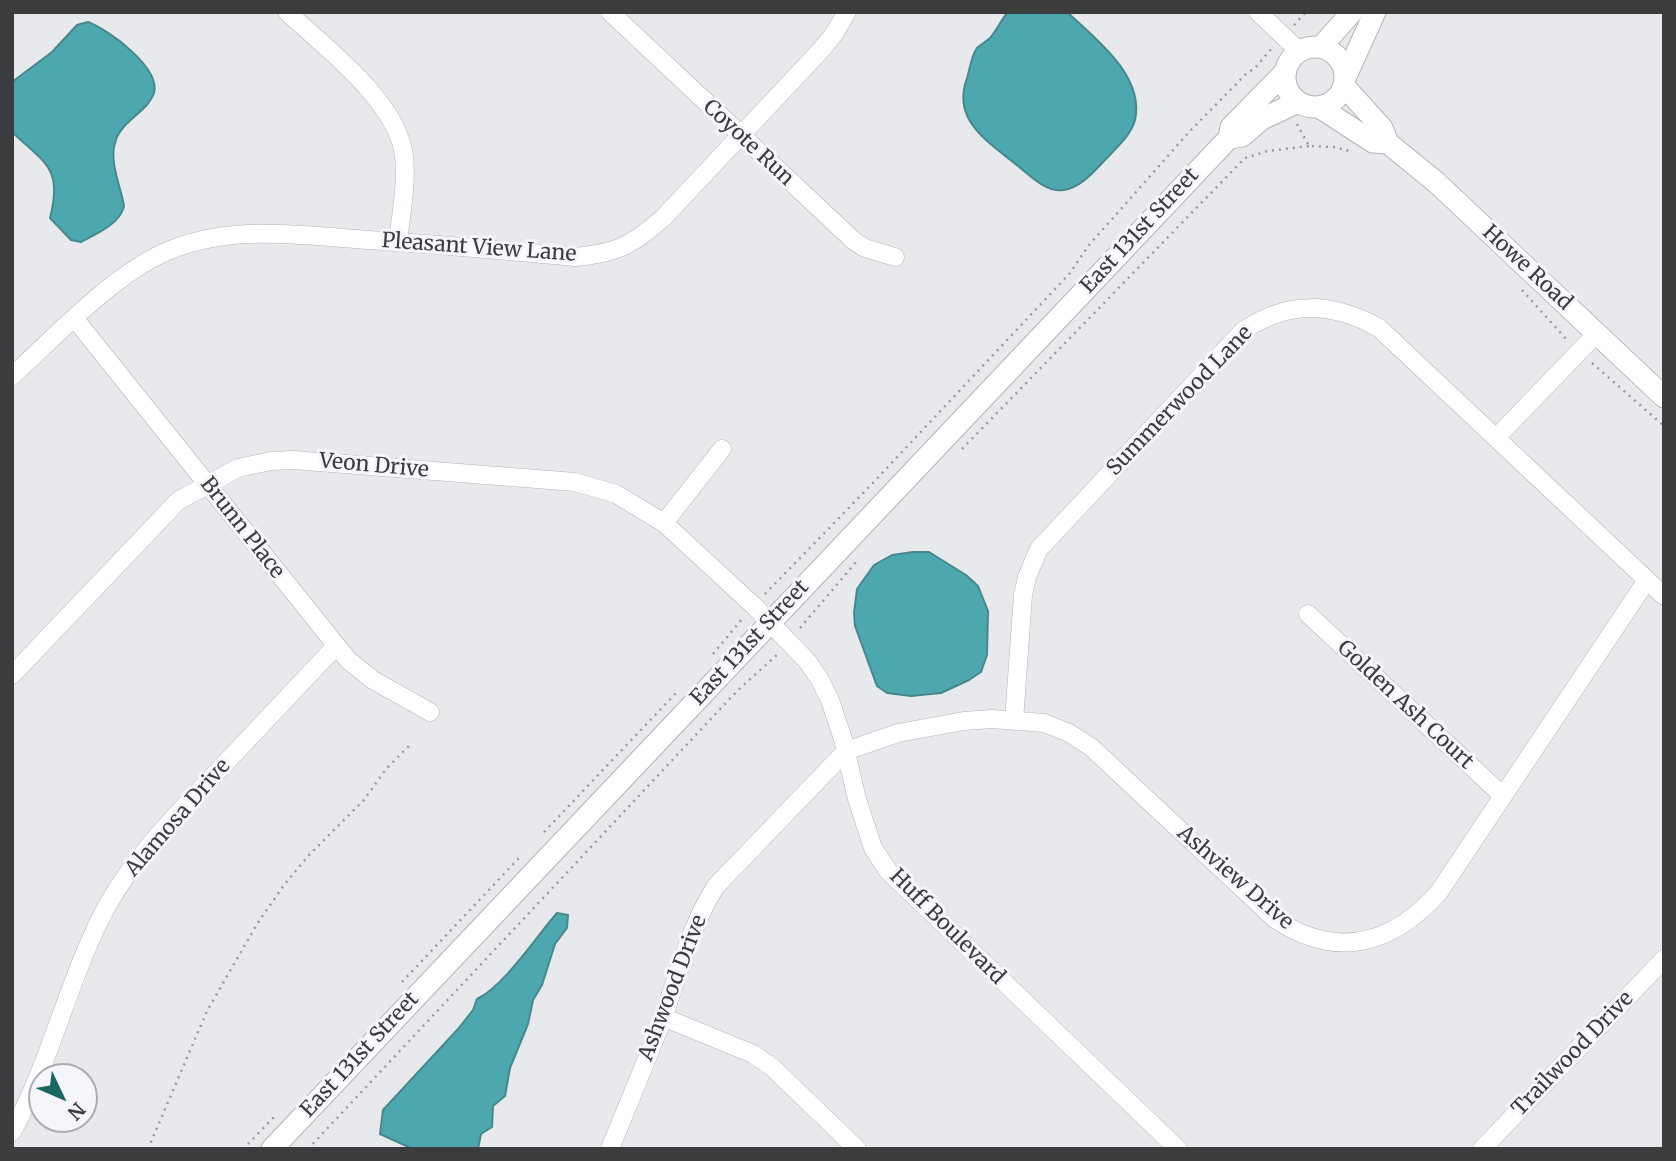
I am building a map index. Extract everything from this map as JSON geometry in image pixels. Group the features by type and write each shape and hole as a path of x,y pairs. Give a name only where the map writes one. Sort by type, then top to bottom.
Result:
{"street":[{"path":"287,12 375,96 392,119 404,155 398,242"},
{"name":"Coyote Run","path":"610,12 854,241 865,248 895,257"},
{"name":"Pleasant View Lane","path":"12,376 124,275 193,241 257,233 575,257 621,249 663,218 821,50 847,12"},
{"path":"1258,12 1299,51"},
{"path":"1321,47 1352,12"},
{"path":"1345,81 1343,64 1339,57 1321,47 1307,47 1299,51 1277,79 1302,105 1332,103 1338,97 1376,12"},
{"name":"East 131st Street","path":"272,1149 1228,138 1231,127 1277,79"},
{"name":"Howe Road","path":"1345,81 1382,128 1388,143 1437,183 1664,397"},
{"name":"Howe Road","path":"1302,105 1373,142 1388,143"},
{"name":"East 131st Street","path":"1228,138 1242,136 1262,119 1302,105"},
{"name":"Summerwood Lane","path":"1014,720 1023,595 1027,577 1039,550 1243,331 1260,320 1287,310 1334,309 1357,316 1379,328 1664,596"},
{"name":"Brunn Place","path":"75,319 348,660 373,680 430,712"},
{"path":"1496,438 1597,333"},
{"path":"664,523 722,449"},
{"name":"Veon Drive","path":"12,675 178,501 238,468 271,461 293,460 575,482 603,488 664,523 769,623"},
{"name":"Ashview Drive","path":"846,751 898,733 964,721 1014,720 1044,723 1069,733 1091,747 1275,919 1291,930 1309,937 1360,943 1382,937 1414,917 1439,892 1647,580"},
{"name":"Golden Ash Court","path":"1308,614 1503,796"},
{"name":"Huff Boulevard","path":"769,623 798,650 819,678 830,700 873,848 888,871 1178,1149"},
{"name":"Alamosa Drive","path":"15,1121 33,1091 90,942 106,908 128,873 164,828 336,646"},
{"name":"Ashwood Drive","path":"610,1149 663,1017 694,927 716,886 846,751"},
{"name":"Trailwood Drive","path":"1482,1149 1664,959"},
{"path":"663,1017 753,1054 772,1067 857,1149"}],"path":[{"path":"710,657 731,630 1070,272 1089,245 1213,106 1255,68 1306,12"},
{"path":"1255,68 1277,79"},
{"path":"1302,105 1309,146 1334,147 1357,153"},
{"path":"1516,284 1578,352 1664,426"},
{"path":"537,840 684,684"},
{"path":"148,1149 207,1011 257,924 309,855 364,800 386,769 411,744"},
{"path":"399,985 520,857"},
{"path":"243,1149 277,1114"}],"water":[{"path":"1008,12 1067,12 1115,59 1133,88 1135,120 1130,131 1093,173 1071,188 1051,189 1033,179 985,139 968,118 964,107 963,93 975,51 990,38"},
{"path":"88,22 132,51 150,72 154,93 146,106 122,129 115,143 113,158 124,206 122,212 107,228 81,242 71,240 50,218 54,188 52,177 42,160 12,132 12,82 52,52 77,25"},
{"path":"929,552 966,575 978,586 988,611 987,655 981,672 941,693 911,696 887,693 877,686 855,626 854,613 857,589 874,565 892,555"},
{"path":"557,913 568,915 567,928 555,944 542,985 533,1000 528,1024 510,1068 505,1096 493,1106 492,1127 481,1134 478,1149 413,1149 380,1134 383,1110 458,1029 473,1010 477,999 509,972"}]}
